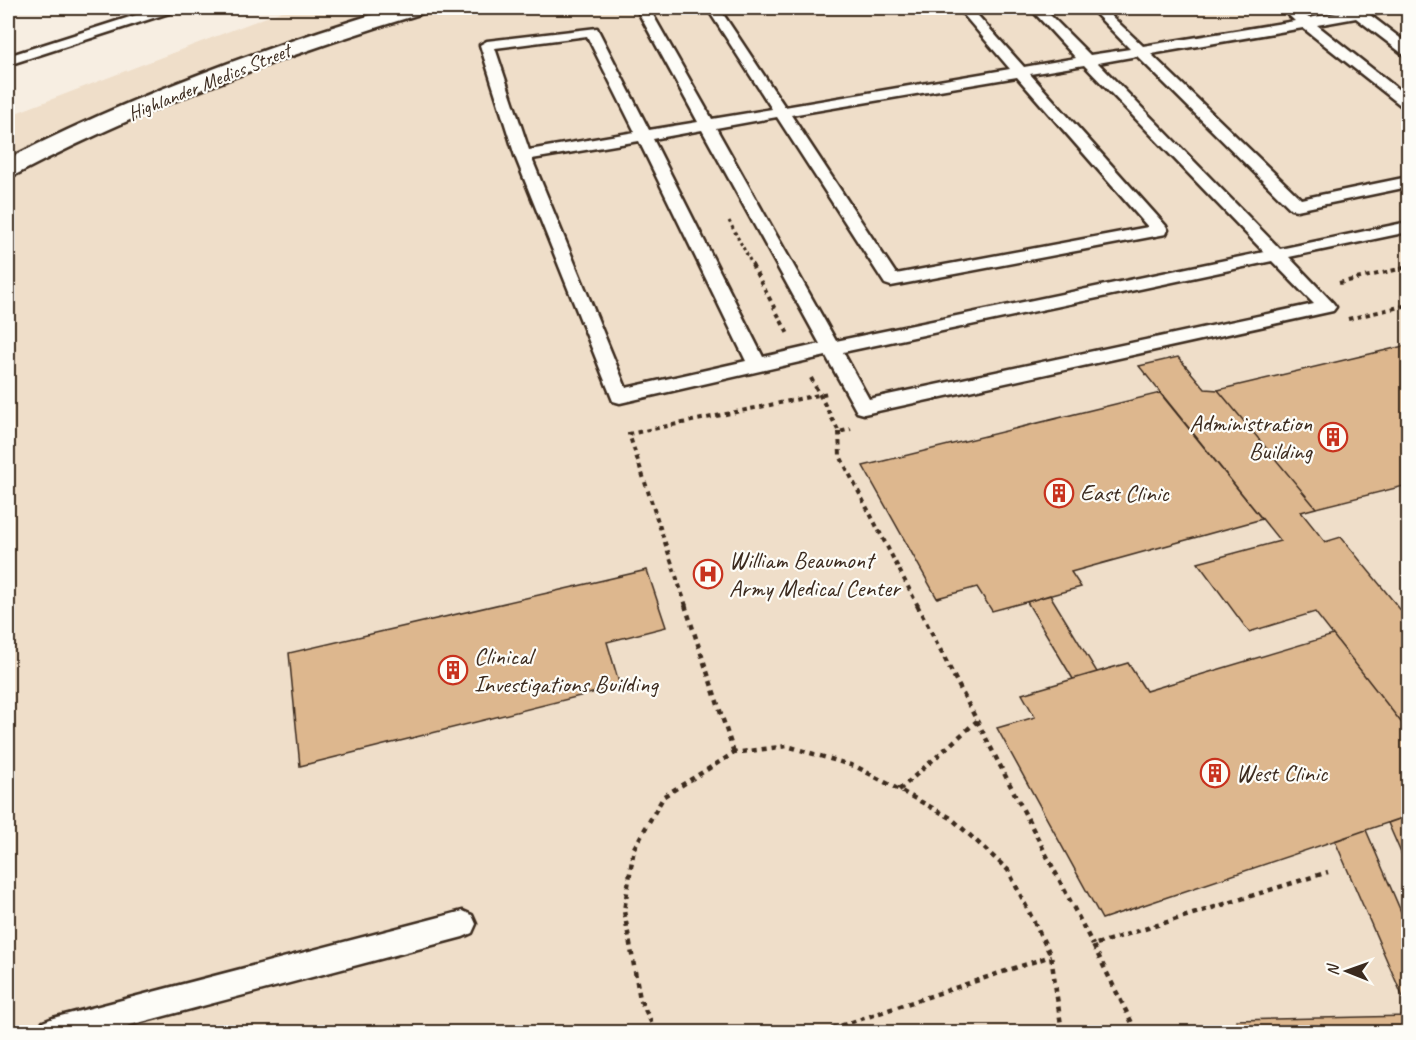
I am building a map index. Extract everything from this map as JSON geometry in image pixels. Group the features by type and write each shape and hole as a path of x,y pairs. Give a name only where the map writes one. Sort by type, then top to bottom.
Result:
{"street":[{"name":"Highlander Medics Street","path":"8,169 152,104 246,65 352,26 415,8"}],"lane":[{"path":"8,61 170,8"},
{"path":"642,8 864,407 1327,307 1036,8"},
{"path":"713,8 891,280 1160,230 964,8"},
{"path":"1096,8 1297,205 1408,182"},
{"path":"1287,8 1408,104"},
{"path":"523,156 1307,23 1354,9 1383,8"},
{"path":"1354,9 1408,51"},
{"path":"758,365 592,31 487,45 523,156 620,396 758,365 832,348 1408,227"},
{"path":"53,1032 463,924"}],"path":[{"path":"1310,289 1408,268"},
{"path":"734,753 629,434 854,388"},
{"path":"839,432 840,456 1136,1031 1093,1032"},
{"path":"899,790 977,721"},
{"path":"656,1032 640,999 624,911 634,848 664,796 734,753 787,746 857,767 951,818 1008,870 1051,956 1062,1032"},
{"path":"1093,945 1328,872"},
{"path":"822,1032 1051,956"}],"shaded area":[{"name":"William Beaumont Army Medical Center","path":"290,8 1408,8 1408,1032 8,1032 8,116"}],"building":[{"name":"Administration Building","path":"1408,345 1408,485 1316,508 1218,390"},
{"path":"1178,357 1205,389 1218,390 1316,508 1301,512 1325,542 1341,537 1408,619 1408,731 1315,612 1249,632 1198,563 1280,541 1139,366"},
{"name":"East Clinic","path":"1160,393 1262,519 1071,572 1081,587 992,611 977,587 937,598 863,466"},
{"name":"Clinical Investigations Building","path":"647,570 666,627 607,642 620,686 300,766 289,653"},
{"path":"1050,595 1097,672 1073,679 1027,602"},
{"name":"West Clinic","path":"1333,635 1408,731 1408,816 1102,919 997,728 1035,717 1022,694 1128,663 1146,691"},
{"path":"1408,816 1408,869 1388,823"},
{"path":"1366,830 1408,928 1408,1009 1335,841"},
{"path":"1408,1016 1408,1032 1240,1032 1236,1020"}],"place":[{"name":"Administration Building","path":"1333,437"},
{"name":"East Clinic","path":"1059,493"},
{"name":"William Beaumont Army Medical Center","path":"708,574"},
{"name":"Clinical Investigations Building","path":"453,670"},
{"name":"West Clinic","path":"1215,773"}]}
